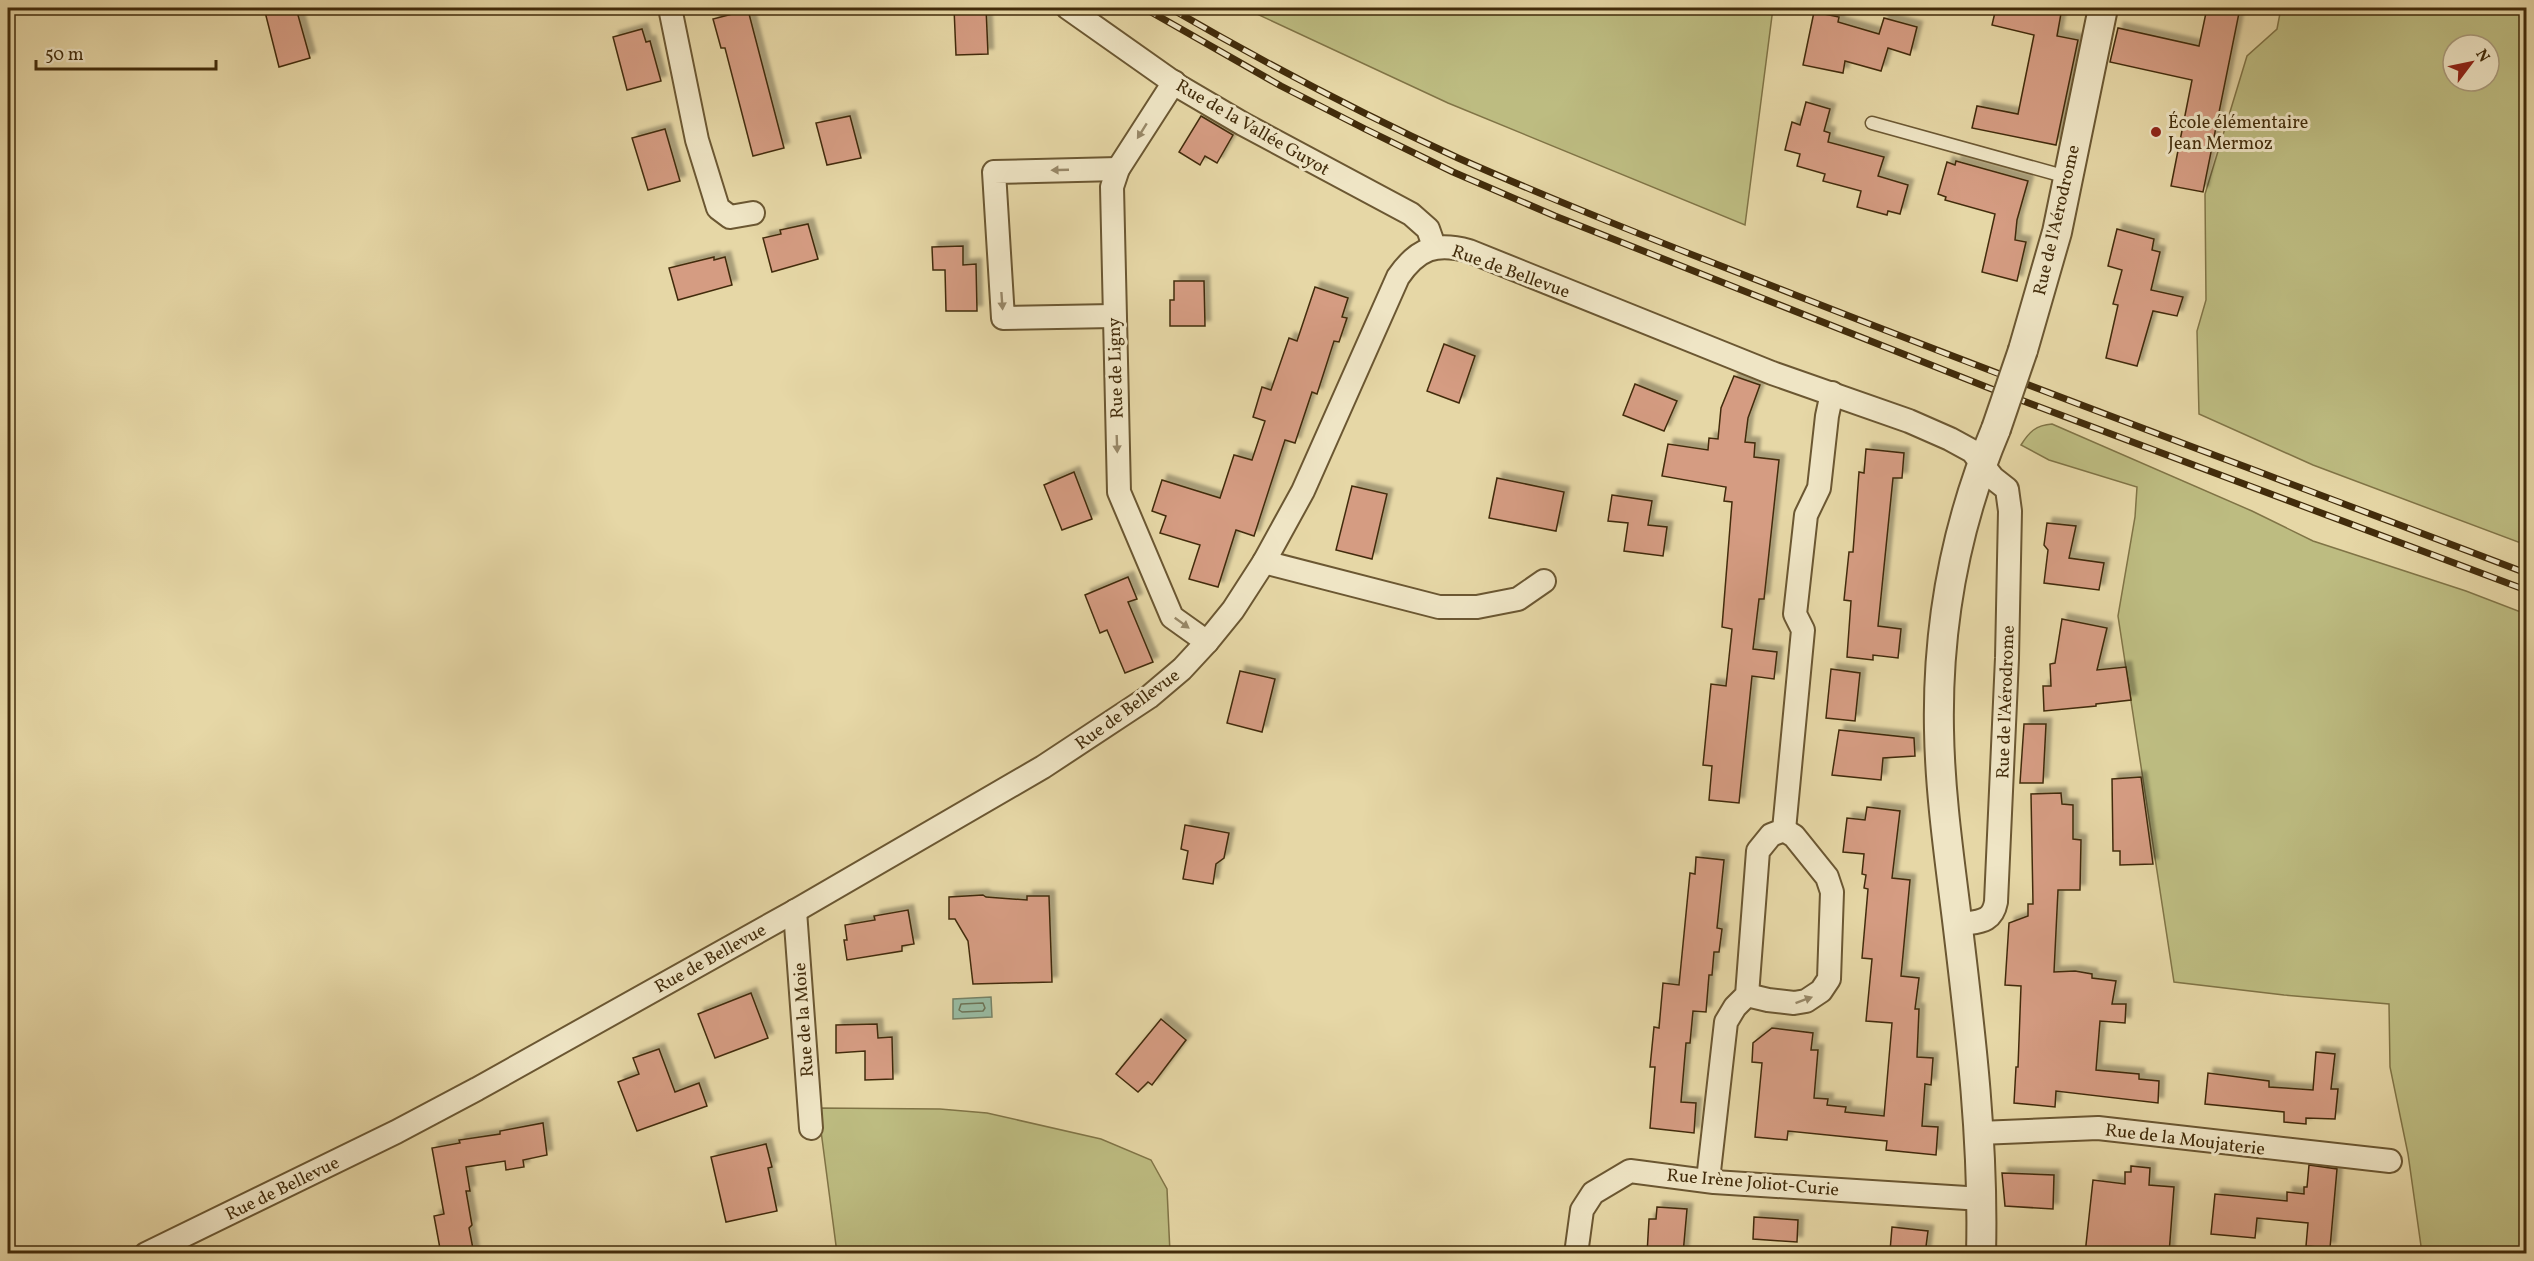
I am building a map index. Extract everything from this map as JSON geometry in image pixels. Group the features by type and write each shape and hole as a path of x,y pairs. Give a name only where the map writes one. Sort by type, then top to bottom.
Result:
{"street":[{"path":"670,8 697,140 718,208 730,217 753,213"},
{"name":"Rue de la Vallée Guyot","path":"1068,8 1174,82 1253,130 1411,214 1428,229 1434,246"},
{"name":"Rue de l'Aérodrome","path":"1981,1254 1982,1199 1979,1133 1942,793 1939,729 1941,671 1947,608 1966,510 2023,350 2056,231 2103,8"},
{"name":"Rue de Ligny","path":"1174,82 1118,169 1112,187 1113,316 1119,492 1172,617 1207,642"},
{"path":"1113,316 1004,318 994,172 1118,169"},
{"name":"Rue de Bellevue","path":"146,1254 396,1132 795,911 1042,767 1149,697 1182,669 1207,642 1233,610 1264,562 1303,491 1398,277 1412,260 1434,246 1451,246 1469,251 1772,373 1832,393 1950,439 1972,451 1982,462"},
{"path":"1784,830 1803,630 1795,614 1806,515 1819,488 1827,416 1832,393"},
{"name":"Rue de l'Aérodrome","path":"1958,926 1988,919 1994,913 1996,902 2007,658 2010,511 2007,489 1993,478 1982,462"},
{"path":"1264,562 1438,607 1457,608 1518,599 1544,581"},
{"path":"1708,1180 1726,1022 1735,1007 1747,995 1758,851 1771,835 1784,830"},
{"path":"1747,995 1794,1003 1806,1001 1821,991 1829,979 1832,892 1827,877 1794,836 1784,830"},
{"name":"Rue de la Moie","path":"795,911 811,1128"},
{"name":"Rue de la Moujaterie","path":"1979,1133 2098,1128 2390,1161"},
{"name":"Rue Irène Joliot-Curie","path":"1576,1254 1582,1210 1593,1193 1630,1171 1708,1180 1982,1199"}],"lane":[{"path":"1872,123 2067,177"}],"shaded area":[{"path":"1244,8 1773,8 1745,225 1448,103"},
{"path":"2281,8 2526,8 2526,545 2313,465 2199,414 2197,331 2206,300 2205,194 2247,56 2277,29"},
{"path":"2052,424 2252,511 2313,541 2466,591 2526,614 2526,1253 2422,1253 2408,1154 2390,1067 2389,1004 2174,982 2118,616 2135,517 2137,487 2049,460 2021,445 2033,430"},
{"path":"818,1108 940,1109 987,1113 1101,1139 1151,1160 1167,1189 1170,1253 837,1253"}],"water":[{"path":"991,997 992,1017 953,1019 953,999"}],"building":[{"path":"264,8 296,8 310,58 279,67"},
{"path":"954,8 986,8 988,54 956,55"},
{"path":"1996,8 2062,8 2057,36 2078,40 2056,145 1972,128 1977,106 2018,114 2034,35 1992,25"},
{"path":"2207,8 2240,8 2203,192 2171,186 2192,80 2110,62 2118,28 2199,46"},
{"path":"748,10 784,148 753,156 725,48 721,48 713,19"},
{"path":"1814,12 1839,17 1838,22 1879,34 1884,18 1917,27 1910,55 1888,48 1881,71 1845,61 1843,73 1803,65"},
{"path":"642,29 646,42 650,41 661,81 627,90 613,37"},
{"path":"1806,102 1830,109 1824,131 1830,133 1828,142 1884,157 1878,176 1908,185 1900,214 1888,211 1887,215 1857,207 1861,191 1823,181 1825,174 1797,166 1800,154 1785,150 1792,122 1800,125"},
{"path":"850,116 861,158 827,165 816,123"},
{"path":"1201,116 1233,135 1217,163 1205,156 1200,165 1179,152"},
{"path":"665,129 680,181 648,190 632,138"},
{"path":"1956,161 2028,181 2017,220 2015,240 2026,242 2017,281 1982,272 1995,214 1945,200 1946,197 1938,194 1947,162 1955,165"},
{"path":"808,224 818,259 772,272 763,238 781,234 780,230"},
{"path":"2117,229 2154,239 2152,250 2160,252 2151,290 2183,297 2177,316 2153,311 2137,366 2106,358 2118,305 2113,304 2122,270 2108,266"},
{"path":"963,246 963,265 976,264 977,311 946,311 945,270 933,270 932,247"},
{"path":"714,257 714,260 725,257 732,285 678,300 669,268"},
{"path":"1174,281 1204,281 1205,326 1170,326 1170,300 1174,300"},
{"path":"1315,287 1348,298 1342,317 1347,318 1339,342 1334,341 1317,394 1312,392 1295,443 1285,440 1254,536 1236,530 1218,587 1189,579 1200,545 1160,533 1166,516 1152,511 1162,480 1220,498 1234,455 1252,460 1265,421 1253,417 1262,387 1271,390 1289,338 1297,341"},
{"path":"1444,344 1475,356 1459,403 1427,391"},
{"path":"1734,376 1760,385 1748,418 1745,442 1755,443 1754,457 1779,460 1764,599 1759,599 1753,649 1777,652 1774,679 1752,676 1739,803 1709,800 1712,766 1703,765 1711,684 1726,686 1732,629 1722,627 1732,502 1724,501 1726,487 1662,476 1668,444 1708,450 1709,438 1718,439 1721,408"},
{"path":"1635,384 1677,401 1664,431 1623,415"},
{"path":"1866,449 1904,453 1902,478 1893,478 1878,626 1901,629 1898,658 1873,655 1873,660 1847,657 1851,601 1844,600 1849,552 1853,552 1859,472 1864,473"},
{"path":"1074,472 1092,519 1062,530 1044,485"},
{"path":"1497,478 1564,492 1556,531 1489,518"},
{"path":"1352,486 1387,494 1372,559 1336,550"},
{"path":"1612,495 1652,501 1648,525 1667,527 1663,556 1624,551 1628,523 1608,521"},
{"path":"2047,523 2076,526 2069,558 2104,563 2099,590 2044,583 2048,550 2044,545"},
{"path":"1128,577 1137,599 1128,602 1153,662 1125,673 1107,630 1100,633 1085,595"},
{"path":"2062,619 2107,628 2097,670 2126,667 2131,700 2044,711 2043,686 2051,686 2050,664 2055,663"},
{"path":"1831,669 1860,673 1855,721 1826,718"},
{"path":"1240,671 1275,679 1262,732 1227,723"},
{"path":"2024,724 2046,724 2043,783 2020,783"},
{"path":"1839,730 1914,738 1915,756 1883,758 1881,780 1832,775"},
{"path":"2141,777 2153,864 2120,865 2120,851 2113,851 2112,779"},
{"path":"2061,793 2062,804 2073,805 2073,839 2081,840 2080,890 2058,890 2054,972 2075,971 2092,974 2092,978 2116,981 2112,1004 2126,1004 2125,1023 2100,1021 2096,1070 2139,1074 2139,1079 2159,1081 2158,1103 2056,1091 2055,1107 2014,1103 2016,1067 2018,1067 2021,986 2005,985 2009,923 2028,916 2028,904 2033,904 2031,794"},
{"path":"1867,807 1900,811 1892,878 1910,880 1901,976 1919,978 1915,1009 1919,1009 1917,1057 1933,1058 1931,1085 1925,1084 1922,1126 1938,1127 1936,1155 1886,1150 1887,1141 1788,1131 1787,1140 1755,1137 1762,1063 1752,1062 1753,1043 1772,1028 1813,1033 1811,1050 1818,1050 1814,1098 1828,1099 1827,1105 1846,1107 1845,1112 1884,1116 1892,1023 1866,1021 1872,959 1862,958 1868,889 1864,888 1866,875 1862,874 1864,854 1843,852 1847,818 1865,820"},
{"path":"1185,825 1229,833 1224,858 1216,864 1213,884 1183,879 1188,851 1181,849"},
{"path":"1696,857 1724,860 1717,928 1722,929 1719,952 1714,952 1712,975 1709,975 1706,1012 1693,1011 1690,1043 1686,1043 1681,1102 1696,1103 1694,1133 1650,1128 1655,1067 1650,1067 1654,1027 1659,1028 1663,983 1679,985 1690,873 1695,874"},
{"path":"983,895 1027,900 1027,896 1049,896 1052,982 973,984 968,941 955,919 949,919 949,897"},
{"path":"908,910 914,944 902,946 902,951 847,960 844,940 847,940 845,925 875,920 874,916"},
{"path":"751,993 768,1038 715,1058 698,1014"},
{"path":"1161,1019 1186,1040 1152,1085 1148,1082 1138,1092 1116,1074"},
{"path":"877,1024 878,1038 892,1037 893,1079 865,1080 865,1051 836,1053 836,1025"},
{"path":"659,1049 675,1092 699,1083 707,1106 637,1131 618,1082 639,1074 633,1058"},
{"path":"2316,1052 2335,1054 2331,1089 2338,1089 2335,1119 2306,1118 2306,1124 2284,1122 2284,1112 2205,1104 2208,1073 2269,1081 2269,1087 2313,1090"},
{"path":"543,1123 547,1155 523,1160 524,1167 506,1170 505,1161 466,1167 470,1191 466,1191 472,1225 469,1228 474,1254 441,1254 434,1216 444,1214 432,1148 460,1143 459,1140 500,1134 500,1131"},
{"path":"766,1144 772,1167 768,1168 777,1211 726,1222 711,1157"},
{"path":"2309,1165 2337,1169 2330,1248 2306,1246 2308,1223 2257,1218 2255,1238 2211,1234 2215,1194 2287,1201 2287,1192 2304,1194"},
{"path":"2131,1166 2150,1168 2149,1185 2174,1187 2169,1254 2085,1254 2093,1180 2125,1184 2125,1172 2131,1172"},
{"path":"2002,1173 2054,1175 2053,1209 2005,1206"},
{"path":"1657,1207 1687,1209 1683,1254 1647,1254 1649,1219 1656,1219"},
{"path":"1754,1217 1798,1220 1797,1242 1753,1239"},
{"path":"1892,1227 1928,1231 1925,1254 1890,1251"}],"railway":[{"path":"1144,8 1281,86 1365,129 1453,172 1555,216 1989,388 2526,590"},
{"path":"1170,8 1348,105 1458,158 1538,192 1966,361 2526,573"}],"place":[{"name":"École élémentaire Jean Mermoz","path":"2156,132"}]}
